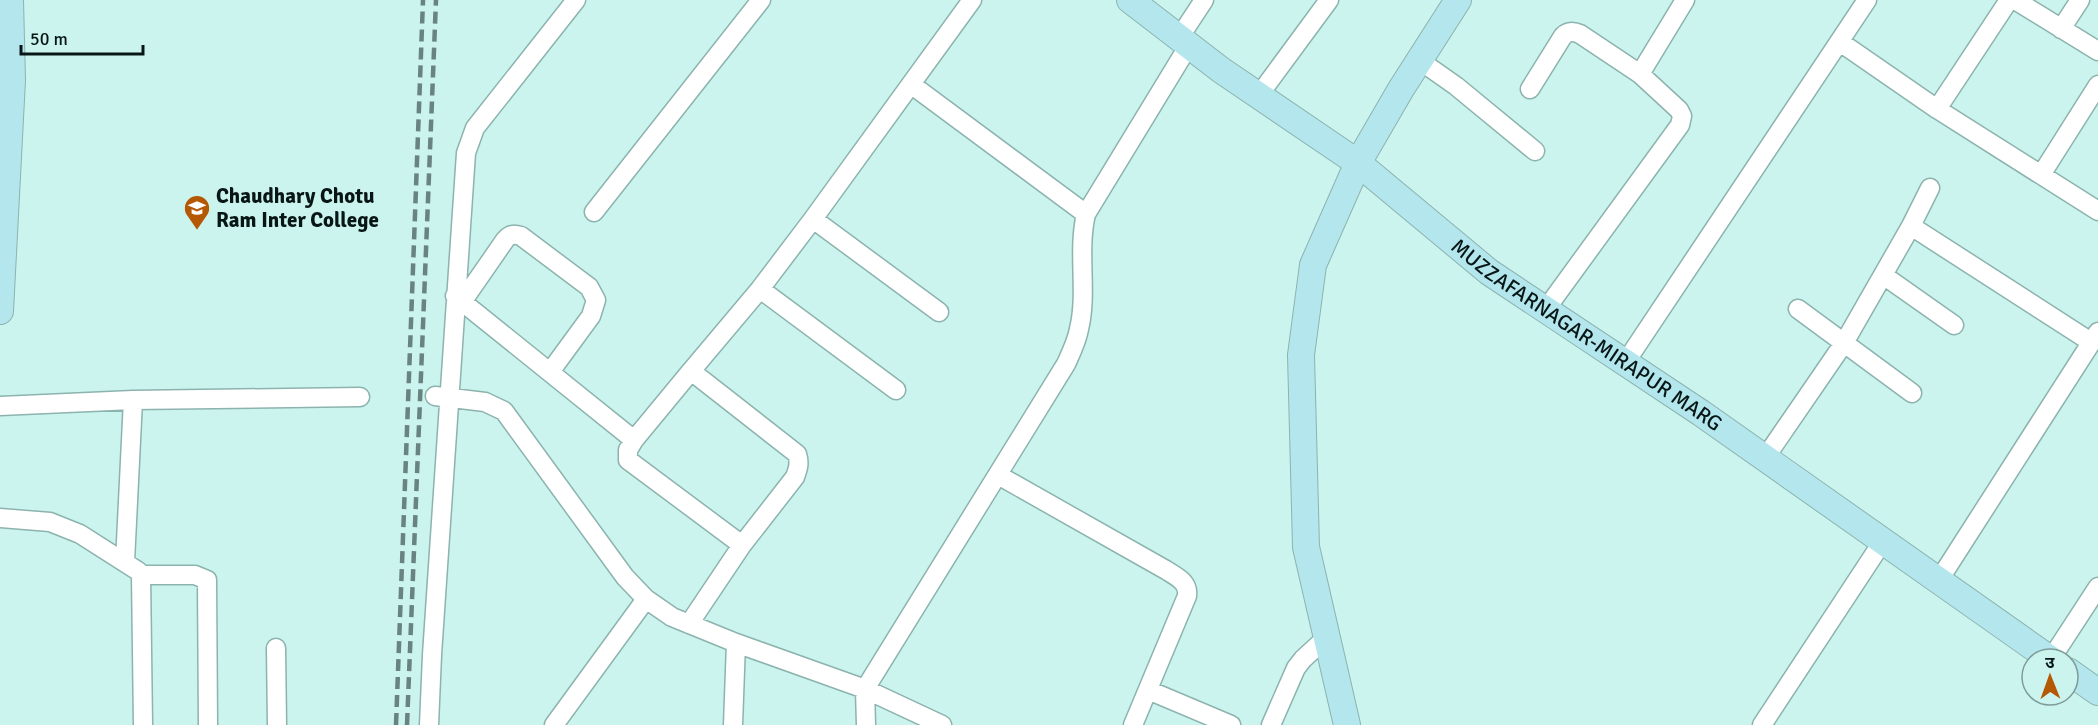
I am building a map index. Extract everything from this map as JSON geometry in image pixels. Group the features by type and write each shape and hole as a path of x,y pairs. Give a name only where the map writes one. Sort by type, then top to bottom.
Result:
{"main road":[{"path":"0,311 3,189 12,80 10,0"},
{"name":"MUZZAFARNAGAR-MIRAPUR MARG","path":"1130,0 1259,95 1358,163 1489,272 1765,458 2034,647"},
{"path":"1347,725 1306,547 1301,355 1313,265 1358,163 1419,60 1458,0"},
{"path":"2080,679 2098,692"}],"street":[{"path":"429,725 442,396 459,299 466,153 475,128 576,0"},
{"path":"594,212 761,0"},
{"path":"742,545 631,463 627,456 634,440 760,289 813,219 972,0"},
{"path":"866,725 865,689 1066,364 1079,330 1082,309 1081,238 1086,214 1184,41 1204,0"},
{"path":"1259,95 1329,0"},
{"path":"1625,363 1867,0"},
{"path":"1936,109 2010,0"},
{"path":"2015,0 2098,51"},
{"path":"2061,29 2080,0"},
{"path":"1640,74 1681,1"},
{"path":"1530,89 1563,36 1574,32 1640,74 1679,110 1682,116 1680,125 1546,309"},
{"path":"1840,42 1936,109 2098,211"},
{"path":"1419,60 1456,86 1535,151"},
{"path":"912,85 1086,214"},
{"path":"2041,175 2098,85"},
{"path":"1765,458 1844,343 1911,226 1930,188"},
{"path":"813,219 939,312"},
{"path":"1911,226 2094,337 1939,580"},
{"path":"459,299 508,236 514,234 521,236 589,287 596,300 591,316 550,372"},
{"path":"1883,275 1954,325"},
{"path":"760,289 896,390"},
{"path":"459,299 634,440"},
{"path":"1798,309 1912,393"},
{"path":"689,624 742,545 795,477 799,459 797,454 691,371"},
{"path":"442,396 485,402 509,415 599,544 625,577 646,599 672,617 736,643 865,689 942,725"},
{"path":"0,406 133,400 360,397"},
{"path":"124,561 133,400"},
{"path":"998,475 1182,580 1188,592 1187,596 1133,725"},
{"path":"0,518 50,522 80,534 134,567 141,575 142,725"},
{"path":"102,548 127,532"},
{"path":"1762,725 1883,541"},
{"path":"141,575 195,575 207,580 208,725"},
{"path":"2059,647 2098,586"},
{"path":"554,725 646,599"},
{"path":"1271,725 1296,668 1327,638"},
{"path":"733,725 736,643"},
{"path":"276,648 277,725"},
{"path":"1148,690 1231,725"}],"railway":[{"path":"396,725 423,0"},
{"path":"407,725 436,0"}],"place":[{"name":"Chaudhary Chotu Ram Inter College","path":"197,231"}]}
